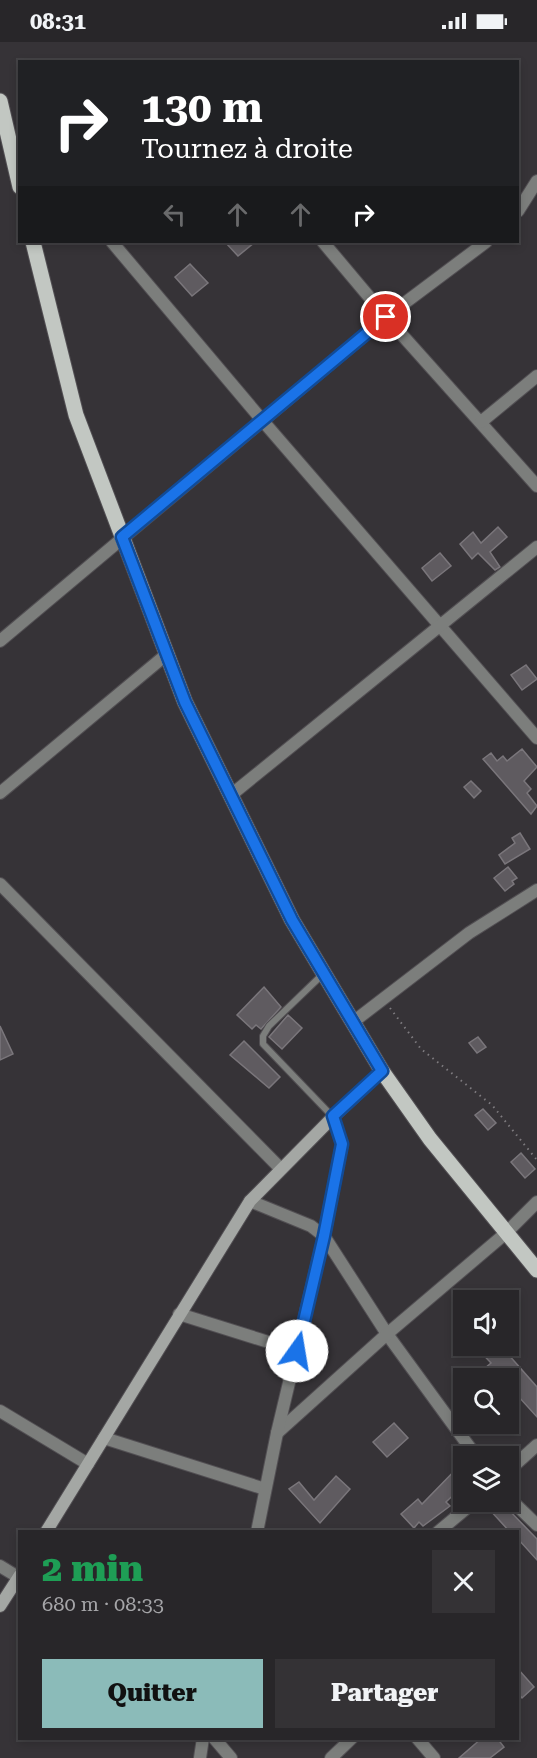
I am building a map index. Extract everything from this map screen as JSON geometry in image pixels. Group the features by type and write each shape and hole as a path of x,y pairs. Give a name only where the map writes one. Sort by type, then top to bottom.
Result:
{"main road":[{"path":"0,100 18,174"},
{"path":"33,243 76,416 185,702 292,920 382,1071 430,1139 537,1270"},
{"path":"47,1530 250,1201 280,1168 382,1071"},
{"path":"0,1606 18,1578"}],"street":[{"path":"519,210 537,181"},
{"path":"113,243 262,420 537,738"},
{"path":"324,243 386,317 537,486"},
{"path":"0,641 386,317 485,243"},
{"path":"481,422 537,376"},
{"path":"231,795 537,547"},
{"path":"0,793 167,654"},
{"path":"0,884 280,1168"},
{"path":"353,1022 385,1000 469,933 537,890"},
{"path":"257,1530 277,1433 324,1236 342,1144 333,1116"},
{"path":"250,1201 311,1226 324,1236 387,1334 469,1446"},
{"path":"277,1433 387,1334 506,1233 537,1202"},
{"path":"179,1314 297,1351"},
{"path":"0,1411 88,1464"},
{"path":"104,1438 265,1489"},
{"path":"519,1461 537,1445"},
{"path":"519,1508 537,1525"},
{"path":"440,1530 462,1512"},
{"path":"0,1566 18,1575"},
{"path":"200,1758 203,1740"},
{"path":"216,1740 231,1758"},
{"path":"331,1758 350,1740"},
{"path":"419,1740 434,1758"}],"lane":[{"path":"324,973 269,1026 263,1036 263,1044 333,1116"}],"path":[{"path":"385,1000 421,1049 492,1105 537,1160"}],"building":[{"path":"226,243 254,243 238,256"},
{"path":"190,264 208,283 192,296 175,277"},
{"path":"498,527 507,537 490,552 500,567 495,570 478,553 472,559 460,544 473,532 481,543"},
{"path":"440,553 451,566 432,581 422,568"},
{"path":"526,665 537,679 522,690 511,675"},
{"path":"522,749 537,767 524,781 531,789 527,793 537,806 531,814 483,759 491,753 497,761 503,756 507,761"},
{"path":"471,781 481,791 474,798 464,787"},
{"path":"520,833 530,849 505,864 499,855 515,843 512,838"},
{"path":"508,867 517,878 512,881 514,884 505,891 494,878"},
{"path":"264,987 281,1007 261,1029 256,1025 252,1029 237,1015"},
{"path":"288,1015 302,1028 282,1049 269,1037"},
{"path":"0,1026 13,1054 0,1060"},
{"path":"478,1037 486,1047 477,1053 469,1043"},
{"path":"244,1041 280,1077 269,1088 230,1055"},
{"path":"483,1109 496,1123 488,1130 475,1115"},
{"path":"521,1153 535,1169 525,1178 511,1162"},
{"path":"484,1356 510,1356 537,1387 537,1417 519,1397 519,1368 485,1368 491,1363"},
{"path":"394,1423 408,1438 387,1457 373,1442"},
{"path":"453,1472 453,1495 446,1502 450,1506 423,1526 419,1522 414,1528 401,1514 418,1499 422,1504"},
{"path":"336,1476 350,1489 320,1523 289,1489 299,1482 314,1500"},
{"path":"492,1512 511,1512 537,1539 537,1560 519,1540 519,1530 508,1530"},
{"path":"519,1670 534,1687 522,1698 519,1694"},
{"path":"480,1740 499,1740 504,1747 490,1758 459,1758"}],"route":[{"path":"297,1351 324,1236 342,1144 333,1116 382,1071 292,920 185,702 122,537 386,317"}]}
